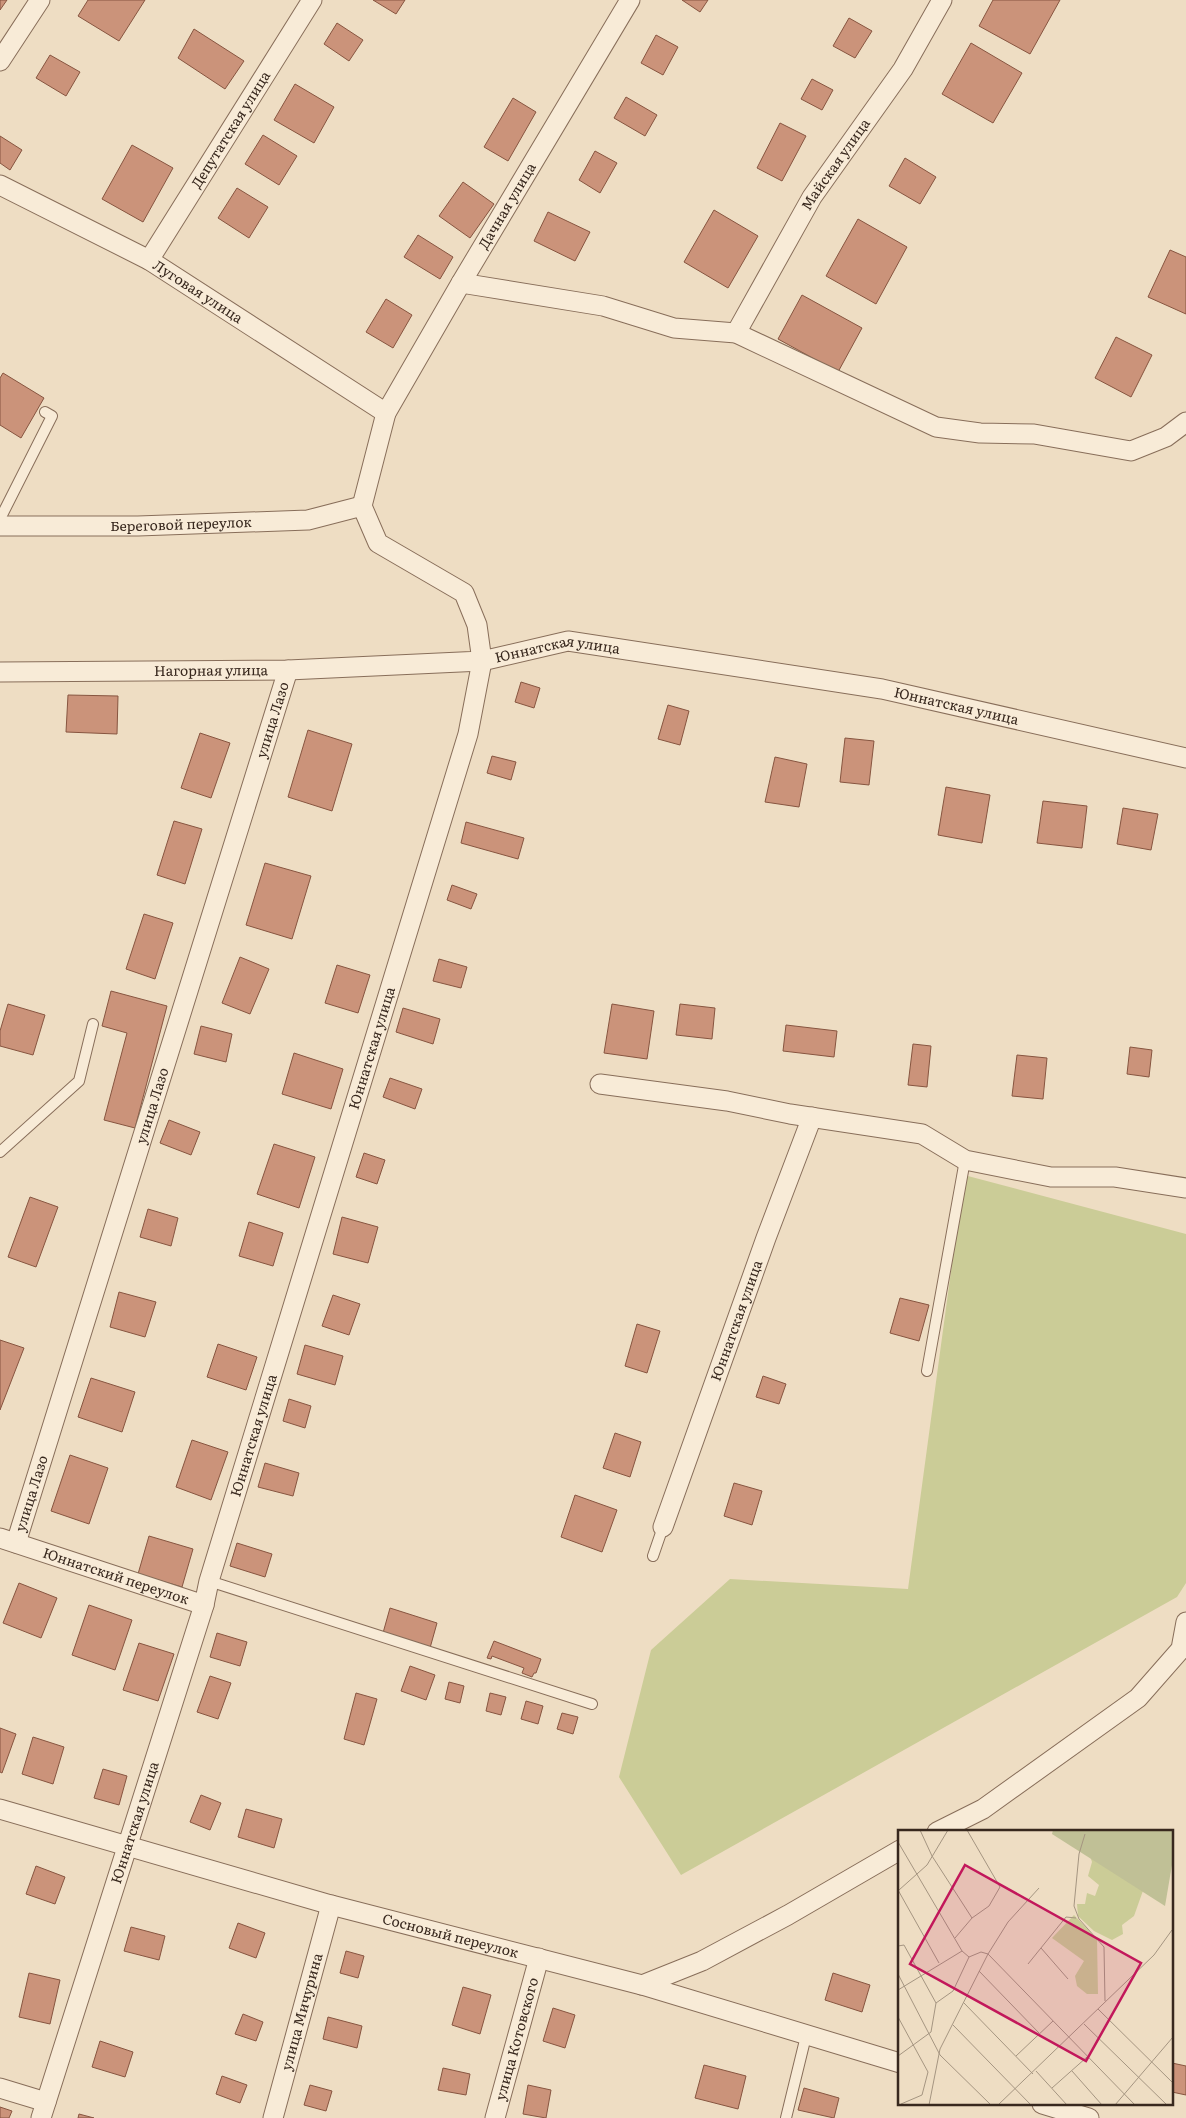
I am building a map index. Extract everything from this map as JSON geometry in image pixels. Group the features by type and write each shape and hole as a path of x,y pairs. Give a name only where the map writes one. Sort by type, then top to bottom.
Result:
{"street":[{"path":"0,61 40,0"},
{"name":"Депутатская улица","path":"149,260 312,0"},
{"name":"Дачная улица","path":"362,506 386,413 461,283 630,0"},
{"name":"Майская улица","path":"736,333 812,197 903,69 942,0"},
{"name":"Луговая улица","path":"0,185 149,260 386,413"},
{"path":"461,283 603,306 674,328 736,333 936,427 980,432 1034,434 1131,451 1166,437 1186,422"},
{"path":"362,506 378,543 464,593 477,625 482,661"},
{"name":"Береговой переулок","path":"0,526 138,526 308,520 362,506"},
{"name":"Юннатская улица","path":"43,2110 204,1605 209,1580 468,734 482,661 568,641 882,689 1186,758"},
{"name":"Нагорная улица","path":"0,672 288,670 482,661"},
{"name":"улица Лазо","path":"8,1540 288,670"},
{"path":"600,1084 727,1101 812,1117 922,1134 965,1160 1051,1177 1115,1177 1186,1188"},
{"name":"Юннатская улица","path":"663,1526 766,1238 812,1117"},
{"name":"Юннатский переулок","path":"8,1540 204,1605"},
{"path":"940,1830 983,1809 1138,1698 1181,1648 1186,1622"},
{"name":"Сосновый переулок","path":"0,1810 331,1905 642,1985 898,2062"},
{"path":"642,1985 702,1961 788,1915 898,1851"},
{"name":"улица Мичурина","path":"273,2118 331,1905"},
{"name":"улица Котовского","path":"495,2118 538,1958"},
{"path":"0,2088 43,2110"},
{"path":"1049,2106 1089,2118"}],"lane":[{"path":"0,519 52,416 45,412"},
{"path":"0,1152 79,1081 93,1024"},
{"path":"927,1371 965,1160"},
{"path":"653,1556 663,1526"},
{"path":"209,1580 592,1704"},
{"path":"786,2118 806,2036"}],"green space":[{"path":"964,1175 1186,1234 1186,1583 1177,1597 681,1875 619,1777 651,1650 730,1579 908,1589"}],"building":[{"path":"0,0 7,0 0,10"},
{"path":"88,0 145,0 119,41 78,16"},
{"path":"373,0 405,0 396,14"},
{"path":"682,0 708,0 700,12"},
{"path":"993,0 1060,0 1030,54 979,26"},
{"path":"849,18 872,31 855,58 833,46"},
{"path":"337,23 363,40 349,61 324,44"},
{"path":"194,29 244,61 225,89 178,58"},
{"path":"656,35 678,47 663,75 641,63"},
{"path":"971,43 1022,73 993,123 942,94"},
{"path":"50,55 80,72 66,96 36,78"},
{"path":"812,79 833,90 822,110 801,99"},
{"path":"295,84 334,107 314,143 274,120"},
{"path":"626,97 657,115 645,136 614,118"},
{"path":"513,98 536,112 508,161 484,147"},
{"path":"780,123 806,136 782,181 757,168"},
{"path":"263,135 297,156 279,185 245,164"},
{"path":"0,136 22,150 10,170 0,163"},
{"path":"132,145 173,168 143,222 102,199"},
{"path":"595,151 617,163 600,193 579,180"},
{"path":"905,158 936,177 920,204 889,186"},
{"path":"463,182 494,204 470,238 439,216"},
{"path":"237,188 268,207 249,238 218,218"},
{"path":"714,210 758,236 728,288 684,262"},
{"path":"548,212 590,232 575,261 534,241"},
{"path":"858,219 907,247 876,304 826,276"},
{"path":"418,235 453,257 440,279 404,257"},
{"path":"1170,250 1186,257 1186,314 1148,297"},
{"path":"802,295 862,328 838,372 778,339"},
{"path":"386,299 412,315 393,348 366,332"},
{"path":"1116,337 1152,355 1131,397 1095,378"},
{"path":"3,373 44,398 21,438 0,425 0,378"},
{"path":"521,682 540,688 534,708 515,702"},
{"path":"68,695 118,696 117,734 66,732"},
{"path":"668,705 689,711 680,745 658,739"},
{"path":"308,730 352,744 332,811 288,797"},
{"path":"200,733 230,743 211,798 181,788"},
{"path":"845,738 874,741 869,785 840,782"},
{"path":"492,756 516,762 511,780 487,773"},
{"path":"775,757 807,764 799,807 765,802"},
{"path":"946,787 990,795 982,843 938,835"},
{"path":"1043,801 1087,806 1082,848 1037,843"},
{"path":"1123,808 1158,814 1151,850 1117,844"},
{"path":"174,821 202,829 185,884 157,875"},
{"path":"466,822 524,838 518,859 461,843"},
{"path":"265,863 311,876 292,939 246,925"},
{"path":"452,885 477,894 471,909 447,900"},
{"path":"144,914 173,923 155,979 126,969"},
{"path":"240,957 269,969 250,1014 222,1003"},
{"path":"439,959 467,967 461,988 433,981"},
{"path":"337,965 370,975 358,1013 325,1003"},
{"path":"111,991 167,1006 135,1128 104,1120 127,1033 102,1026"},
{"path":"8,1004 45,1015 33,1055 0,1046 0,1031"},
{"path":"612,1004 654,1011 647,1059 604,1053"},
{"path":"680,1004 715,1008 712,1039 676,1035"},
{"path":"403,1008 440,1019 433,1044 396,1032"},
{"path":"786,1025 837,1031 834,1057 783,1051"},
{"path":"201,1026 232,1034 226,1062 194,1054"},
{"path":"913,1044 931,1046 927,1087 908,1085"},
{"path":"1130,1047 1152,1050 1149,1077 1127,1074"},
{"path":"294,1053 343,1069 331,1109 282,1094"},
{"path":"1017,1055 1047,1058 1043,1099 1012,1096"},
{"path":"390,1078 422,1089 415,1109 383,1097"},
{"path":"169,1120 200,1132 191,1155 160,1143"},
{"path":"274,1144 315,1157 299,1208 257,1194"},
{"path":"364,1153 385,1160 377,1184 356,1177"},
{"path":"30,1197 58,1207 36,1267 8,1257"},
{"path":"148,1209 178,1218 171,1246 140,1237"},
{"path":"342,1217 378,1227 368,1263 333,1254"},
{"path":"249,1222 283,1233 273,1266 239,1256"},
{"path":"119,1292 156,1302 145,1337 110,1327"},
{"path":"333,1295 360,1304 349,1335 322,1326"},
{"path":"900,1298 929,1305 919,1341 890,1333"},
{"path":"637,1324 660,1331 647,1373 625,1366"},
{"path":"0,1340 24,1348 0,1410"},
{"path":"218,1344 257,1357 246,1390 207,1377"},
{"path":"305,1345 343,1356 335,1385 297,1374"},
{"path":"763,1376 786,1384 779,1404 756,1397"},
{"path":"91,1378 135,1392 122,1432 78,1417"},
{"path":"289,1399 311,1406 305,1428 283,1421"},
{"path":"615,1433 641,1442 630,1477 603,1468"},
{"path":"192,1440 228,1452 211,1500 176,1487"},
{"path":"70,1455 108,1468 89,1524 51,1511"},
{"path":"265,1463 299,1473 293,1496 258,1487"},
{"path":"734,1483 762,1491 752,1525 724,1516"},
{"path":"575,1495 617,1510 602,1552 561,1537"},
{"path":"149,1536 193,1549 182,1587 138,1574"},
{"path":"237,1543 272,1554 265,1577 230,1566"},
{"path":"19,1583 57,1598 41,1638 3,1623"},
{"path":"89,1605 132,1620 115,1670 72,1655"},
{"path":"390,1608 437,1623 430,1648 383,1633"},
{"path":"217,1633 247,1642 240,1666 210,1657"},
{"path":"494,1641 541,1659 536,1673 532,1677 522,1673 524,1668 492,1656 491,1659 487,1658"},
{"path":"139,1643 174,1654 158,1701 123,1690"},
{"path":"410,1666 435,1675 426,1700 401,1691"},
{"path":"210,1676 231,1683 218,1719 197,1712"},
{"path":"449,1682 464,1686 460,1703 445,1699"},
{"path":"356,1693 377,1699 364,1745 344,1739"},
{"path":"490,1693 506,1697 501,1715 486,1711"},
{"path":"526,1701 543,1706 538,1724 521,1719"},
{"path":"562,1713 578,1717 573,1734 557,1729"},
{"path":"0,1728 16,1734 2,1773 0,1772"},
{"path":"33,1737 64,1747 53,1784 22,1774"},
{"path":"103,1769 127,1776 119,1805 94,1798"},
{"path":"201,1795 221,1803 210,1830 190,1822"},
{"path":"246,1809 282,1819 274,1848 238,1837"},
{"path":"36,1866 65,1877 55,1904 26,1894"},
{"path":"238,1923 265,1933 256,1958 229,1948"},
{"path":"131,1927 165,1936 159,1960 124,1951"},
{"path":"346,1951 364,1956 358,1978 340,1973"},
{"path":"29,1973 60,1980 50,2024 19,2017"},
{"path":"833,1973 870,1985 862,2012 825,2000"},
{"path":"463,1987 491,1995 480,2034 452,2025"},
{"path":"553,2008 575,2015 565,2048 543,2041"},
{"path":"243,2014 263,2022 256,2041 235,2034"},
{"path":"328,2017 362,2026 357,2048 323,2039"},
{"path":"100,2041 133,2052 125,2077 92,2067"},
{"path":"1174,2063 1186,2066 1186,2095 1174,2092"},
{"path":"704,2065 746,2076 738,2109 695,2098"},
{"path":"443,2068 470,2074 466,2095 438,2090"},
{"path":"222,2076 247,2085 240,2103 216,2094"},
{"path":"310,2085 332,2091 326,2111 304,2105"},
{"path":"528,2085 551,2090 546,2118 523,2114"},
{"path":"804,2088 839,2098 834,2118 798,2110"},
{"path":"0,2107 12,2111 9,2118 0,2118"},
{"path":"79,2114 94,2118 78,2118"}]}
